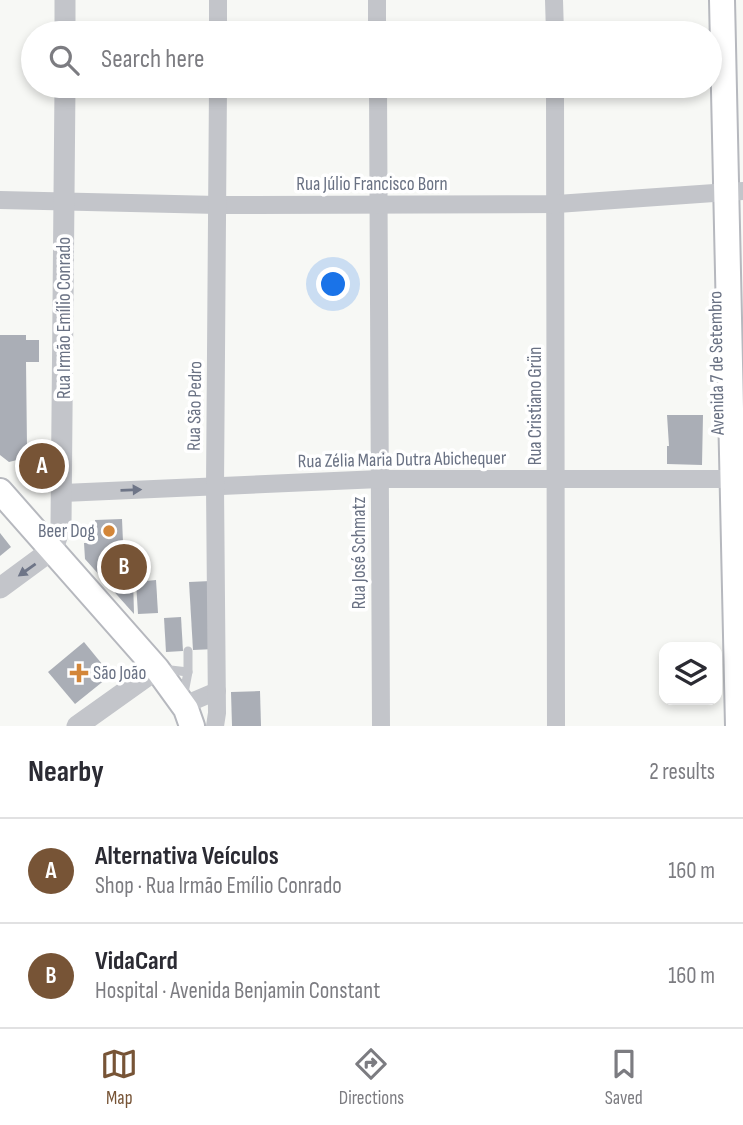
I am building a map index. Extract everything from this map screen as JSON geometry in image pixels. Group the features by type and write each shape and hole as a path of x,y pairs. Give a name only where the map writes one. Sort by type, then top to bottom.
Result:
{"main road":[{"name":"Avenida 7 de Setembro","path":"709,0 711,21"},
{"name":"Avenida 7 de Setembro","path":"721,726 729,643 732,480 724,346 728,192 722,0"},
{"name":"Avenida 7 de Setembro","path":"719,98 728,192"},
{"path":"0,491 156,669 186,711"},
{"name":"Avenida 7 de Setembro","path":"729,643 738,726"}],"street":[{"path":"65,0 65,21"},
{"path":"218,0 218,21"},
{"path":"377,0 377,21"},
{"path":"554,0 555,21"},
{"name":"Rua Irmão Emílio Conrado","path":"53,549 61,525 63,493 65,98"},
{"name":"Rua São Pedro","path":"215,726 218,98"},
{"name":"Rua José Schmatz","path":"378,98 380,726"},
{"name":"Rua Cristiano Grün","path":"555,98 556,726"},
{"name":"Rua Júlio Francisco Born","path":"0,201 65,200 218,205 557,204 728,192"},
{"name":"Rua Zélia Maria Dutra Abichequer","path":"63,493 380,480 732,480"},
{"path":"0,588 53,549"},
{"path":"77,726 156,669"},
{"path":"186,711 217,691"}],"lane":[{"path":"186,711 188,651"},
{"path":"156,669 188,671"}],"building":[{"path":"0,335 26,335 26,340 39,340 39,362 26,362 27,447 21,459 9,462 0,455"},
{"path":"667,415 703,415 702,465 667,464"},
{"path":"122,519 123,542 132,542 134,614 85,559 84,543 95,543 95,520"},
{"path":"0,533 11,547 0,556"},
{"path":"156,580 158,613 138,614 136,582"},
{"name":"São João","path":"211,581 215,649 193,650 189,582"},
{"path":"181,617 183,651 166,652 164,618"},
{"name":"São João","path":"84,642 111,675 75,704 48,672"},
{"path":"260,691 261,726 232,726 231,692"}],"place":[{"name":"Alternativa Veículos","path":"42,466"},
{"name":"Beer Dog","path":"109,531"},
{"name":"VidaCard","path":"124,567"},
{"name":"São João","path":"79,673"}]}
